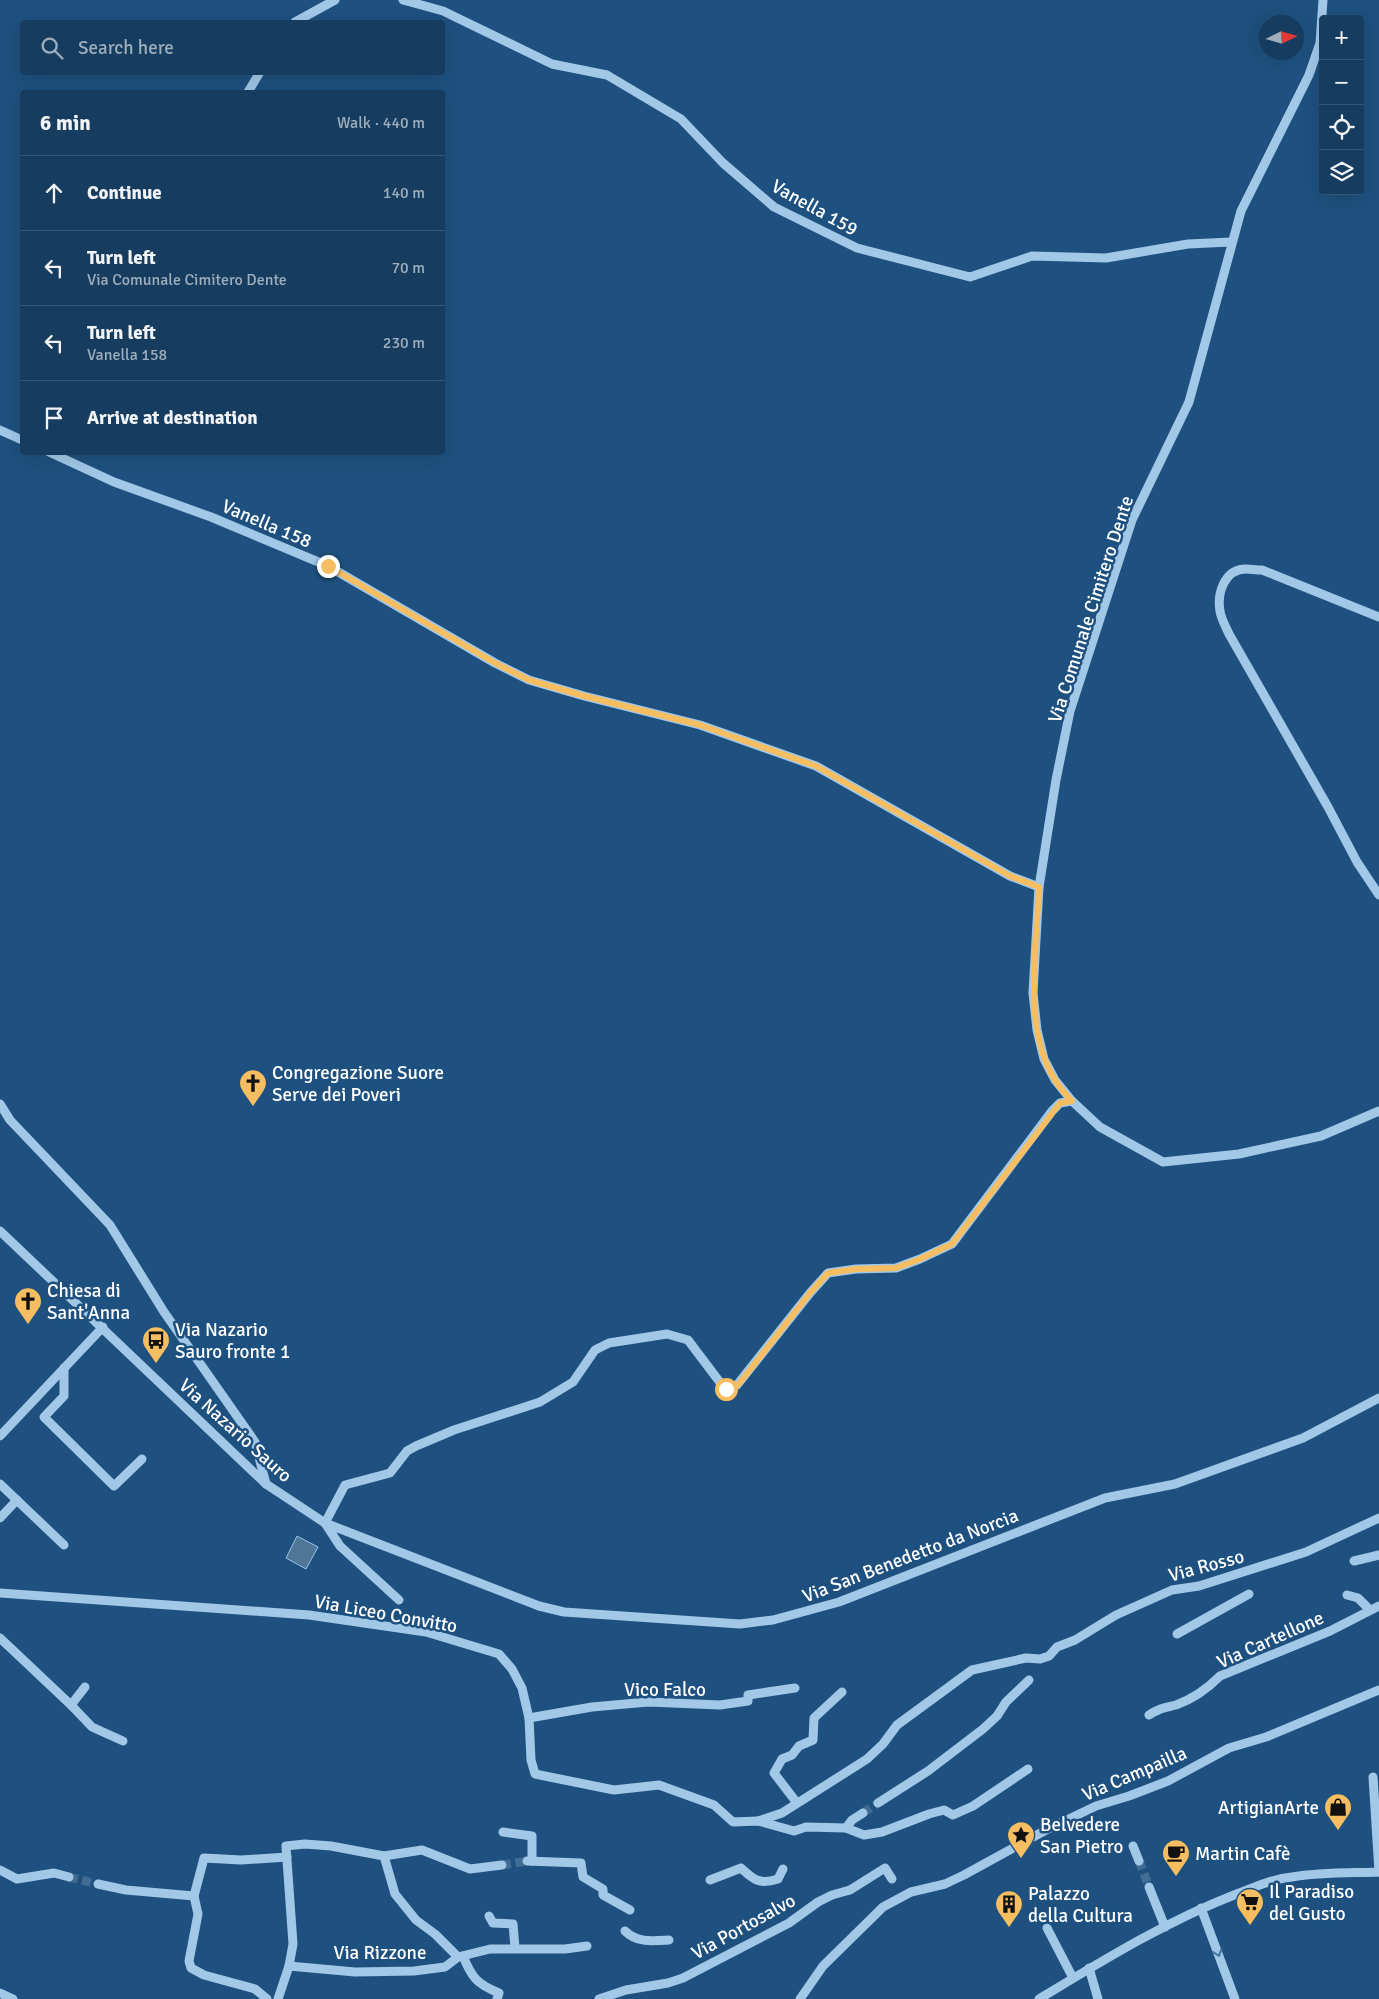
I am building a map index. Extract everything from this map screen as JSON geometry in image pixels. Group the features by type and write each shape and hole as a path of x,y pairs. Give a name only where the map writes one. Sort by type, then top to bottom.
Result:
{"street":[{"path":"299,20 335,0"},
{"name":"Vanella 159","path":"403,0 443,10 552,64 608,75 681,119 724,163 774,207 857,248 970,277 1032,256 1106,258 1188,244 1231,242"},
{"name":"Via Comunale Cimitero Dente","path":"1323,0 1320,43 1309,75 1241,211 1188,402 1132,520 1070,711 1056,780 1039,887 1033,993 1037,1030 1044,1059 1055,1080 1072,1101 1100,1127 1163,1162 1239,1154 1321,1136 1379,1111"},
{"path":"249,90 258,75"},
{"path":"0,430 20,439"},
{"name":"Vanella 158","path":"56,455 114,482 212,517 328,566 495,663 529,680 700,725 816,766 1010,876 1039,887"},
{"path":"1379,617 1262,570 1244,569 1232,572 1223,584 1220,598 1220,613 1229,634 1328,807 1357,862 1379,895"},
{"path":"399,1600 340,1546 325,1523 345,1484 390,1473 406,1451 454,1430 540,1402 573,1382 595,1350 609,1343 666,1334 688,1340 726,1389 738,1385 810,1293 828,1273 856,1269 896,1268 952,1244 1052,1111 1060,1103 1072,1101"},
{"path":"0,1104 10,1120 110,1225 164,1312 255,1442 266,1484"},
{"name":"Via Nazario Sauro","path":"0,1231 266,1484 325,1523"},
{"path":"0,1436 103,1327"},
{"path":"64,1368 64,1396 44,1417 114,1486 142,1459"},
{"name":"Via San Benedetto da Norcia","path":"325,1523 513,1596 564,1612 740,1624 789,1616 839,1602 1105,1498 1174,1484 1242,1461 1303,1438 1379,1398"},
{"path":"0,1484 64,1545"},
{"path":"0,1518 17,1500"},
{"name":"Via Rosso","path":"798,1804 866,1759 883,1744 897,1725 972,1670 1026,1658 1049,1656 1057,1647 1075,1640 1116,1616 1172,1590 1199,1586 1306,1552 1379,1518"},
{"path":"1354,1561 1379,1555"},
{"name":"Via Liceo Convitto","path":"0,1593 309,1615 426,1632 499,1654 512,1669 522,1688 529,1718 535,1774 614,1790 659,1785 714,1805 733,1822 758,1821 794,1831 806,1827 846,1828 864,1835 882,1832 944,1810 953,1815 973,1806 1028,1769"},
{"path":"1177,1634 1249,1594"},
{"path":"1347,1595 1358,1598 1370,1609"},
{"name":"Via Cartellone","path":"1150,1715 1162,1707 1173,1706 1206,1690 1220,1676 1330,1631 1379,1606"},
{"path":"0,1638 92,1727 123,1741"},
{"path":"878,1803 928,1771 982,1729 997,1716 1006,1702 1029,1680"},
{"path":"71,1705 85,1687"},
{"name":"Vico Falco","path":"529,1718 592,1707 648,1702 720,1705 748,1701 748,1695 795,1688"},
{"name":"Via Campailla","path":"800,1999 823,1966 883,1907 901,1895 945,1884 1054,1826 1096,1806 1168,1781 1229,1748 1274,1734 1379,1690"},
{"path":"758,1821 798,1804 774,1773 782,1759 792,1755 799,1746 813,1740 814,1718 842,1692"},
{"path":"1039,1999 1089,1968 1164,1927 1201,1908 1254,1887 1290,1877 1379,1872 1373,1777"},
{"path":"846,1828 852,1820 863,1812"},
{"path":"503,1832 532,1836 530,1861 581,1863 583,1877 603,1889 603,1894 630,1910"},
{"path":"278,1999 289,1966 293,1944 286,1846 305,1844 331,1846 384,1856 422,1850 470,1869 502,1865"},
{"path":"1133,1846 1139,1861"},
{"path":"384,1856 395,1894 416,1920 461,1957 481,1986 499,1993 497,1999"},
{"path":"267,1999 255,1989 204,1975 191,1968 189,1961 198,1914 194,1896 204,1858 241,1860 286,1857"},
{"path":"710,1880 741,1868 755,1881 769,1882 778,1879 783,1869"},
{"name":"Via Portosalvo","path":"599,1999 626,1990 668,1983 683,1978 789,1923 832,1894 850,1890 885,1868 892,1880"},
{"path":"0,1870 17,1879 54,1873 69,1877"},
{"path":"98,1884 126,1890 194,1896"},
{"path":"1149,1887 1164,1927"},
{"path":"1201,1908 1235,1999"},
{"path":"489,1916 493,1923 513,1924 515,1948"},
{"path":"1047,1928 1073,1978"},
{"path":"625,1931 633,1938 650,1941 668,1940"},
{"name":"Via Rizzone","path":"289,1966 355,1972 414,1972 445,1967 461,1957 490,1949 565,1949 587,1946"},
{"path":"1089,1968 1098,1999"},
{"path":"0,1993 13,1999"}],"water":[{"path":"297,1536 318,1547 306,1569 286,1558"}],"tunnel":[{"path":"863,1813 878,1803"},
{"path":"502,1865 527,1861"},
{"path":"1139,1861 1149,1887"},
{"path":"69,1877 98,1884"}],"place":[{"name":"Congregazione Suore Serve dei Poveri","path":"253,1107"},
{"name":"Chiesa di Sant'Anna","path":"28,1325"},
{"name":"Via Nazario Sauro fronte 1","path":"156,1364"},
{"name":"ArtigianArte","path":"1338,1831"},
{"name":"Belvedere San Pietro","path":"1021,1859"},
{"name":"Martin Cafè","path":"1176,1877"},
{"name":"Il Paradiso del Gusto","path":"1250,1926"},
{"name":"Palazzo della Cultura","path":"1009,1928"}],"route":[{"path":"328,566 495,663 529,680 700,725 816,766 1010,876 1039,887 1033,993 1037,1030 1044,1059 1055,1080 1072,1101 1060,1103 1052,1111 1036,1135 952,1244 896,1268 856,1269 828,1273 810,1293 738,1385 726,1389"}]}
